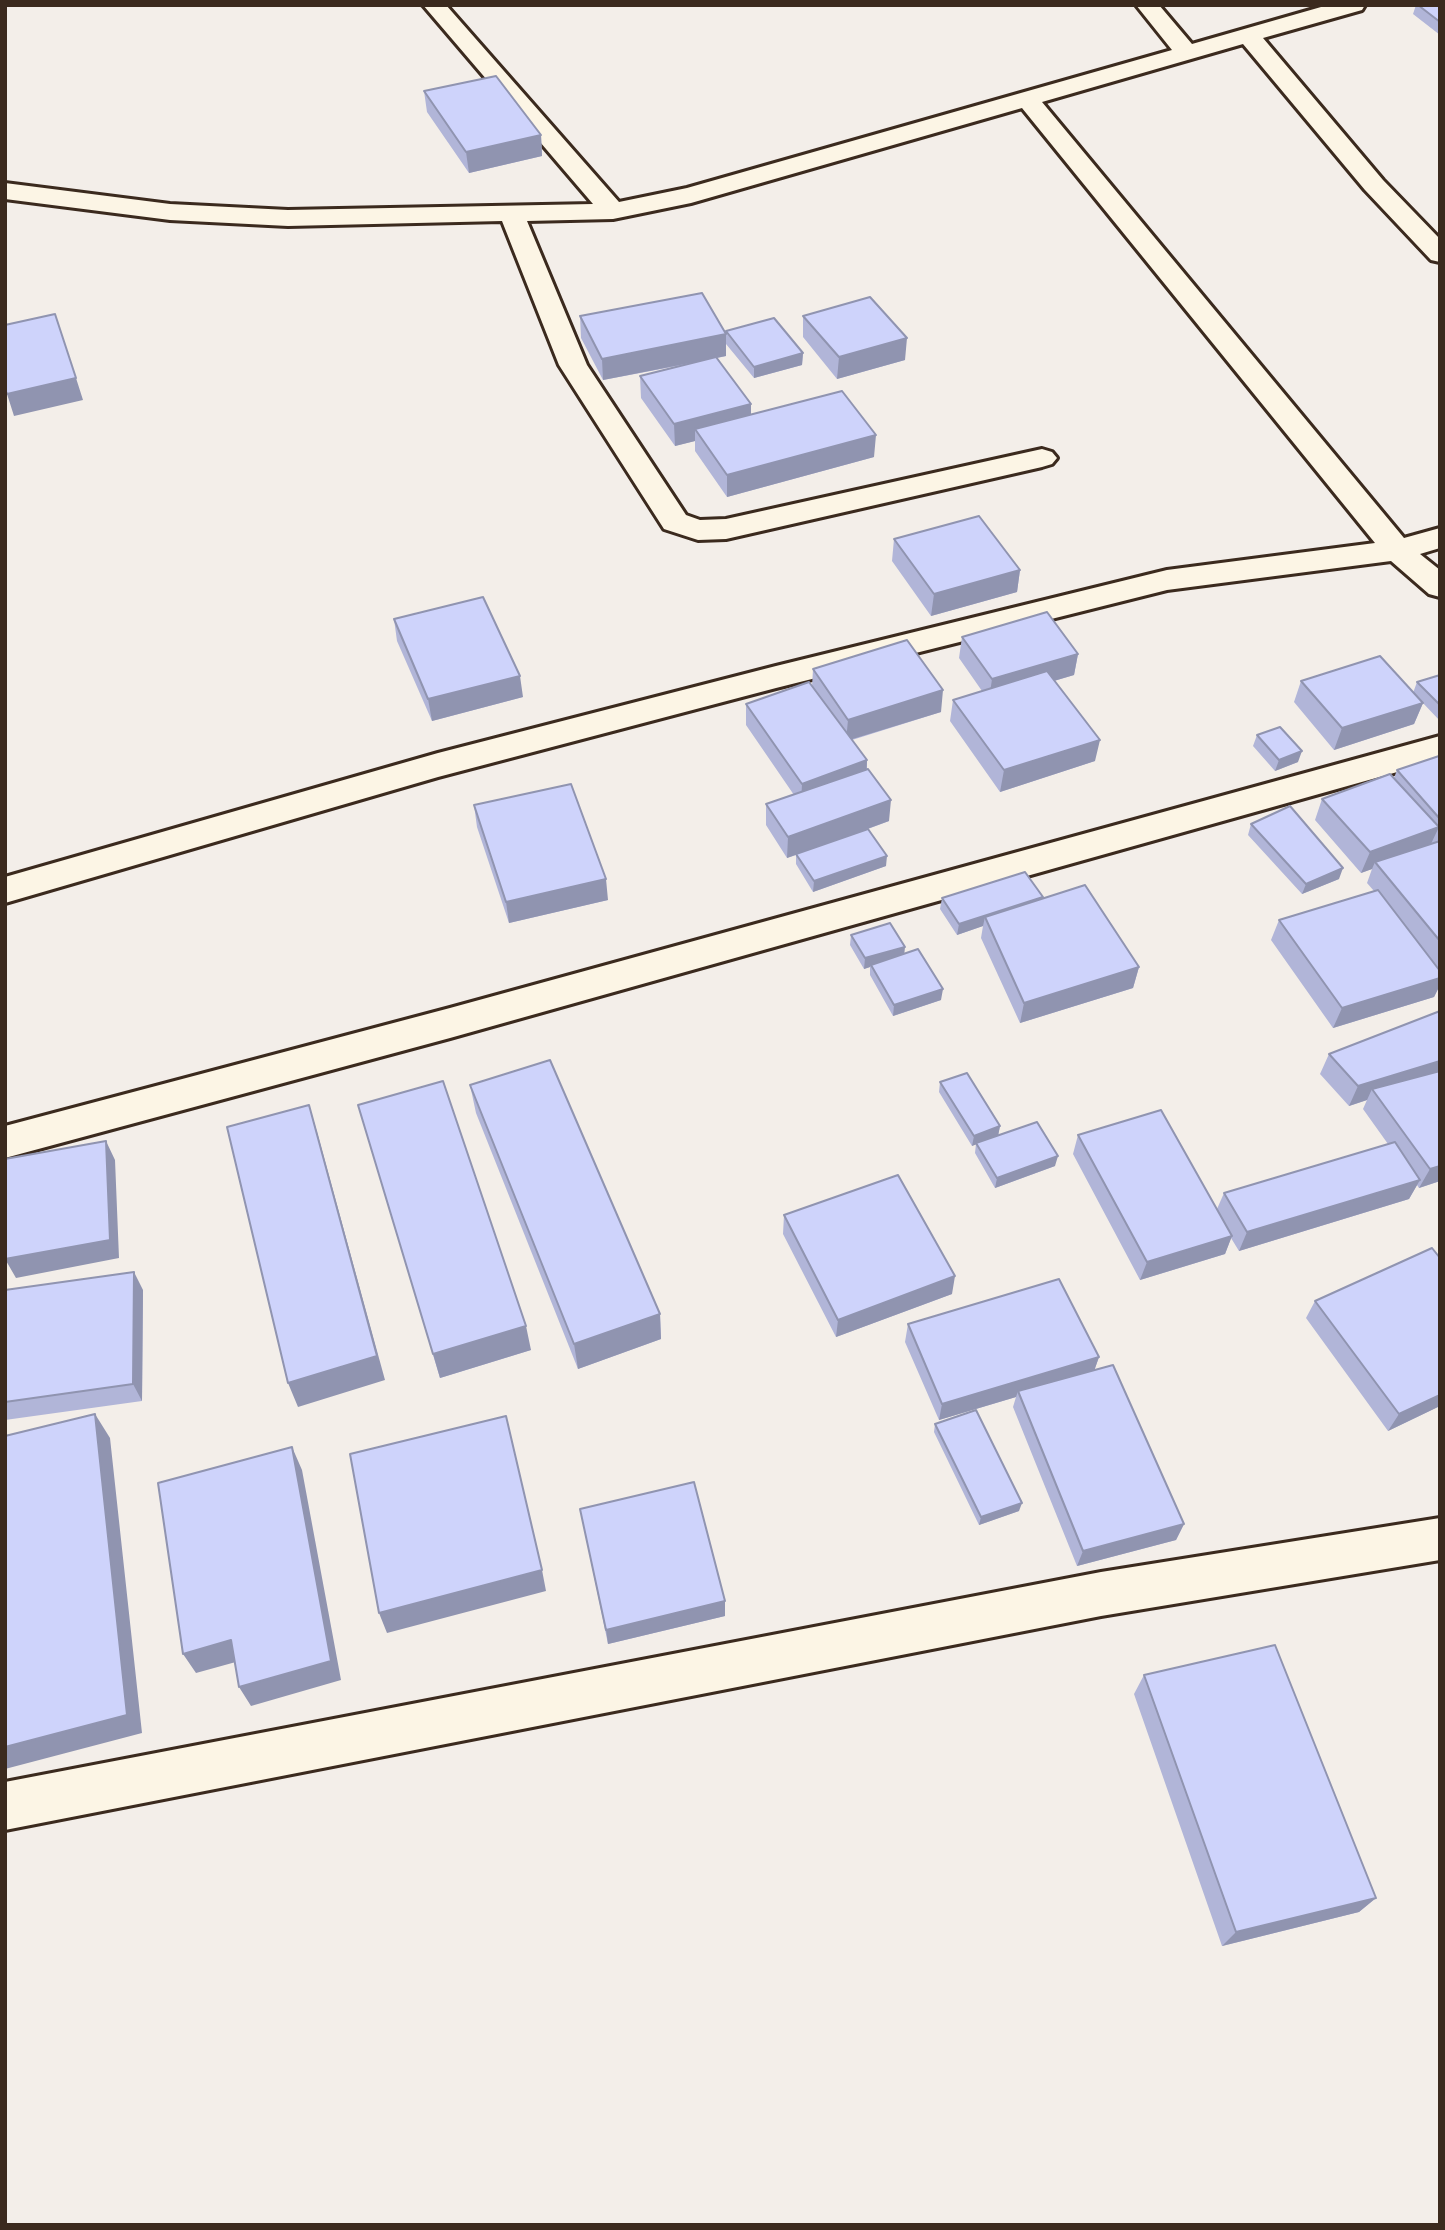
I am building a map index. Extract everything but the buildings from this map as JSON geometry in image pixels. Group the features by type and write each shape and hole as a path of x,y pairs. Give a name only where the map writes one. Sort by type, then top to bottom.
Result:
{"street":[{"path":"434,5 613,211"},
{"path":"1147,5 1187,53"},
{"path":"5,191 170,212 288,218 613,211 691,195 1354,5"},
{"path":"1250,36 1374,185 1440,254"},
{"path":"1027,99 1397,550 1440,587"},
{"path":"512,215 573,365 675,522 698,530 726,529 1042,458"},
{"path":"5,890 451,761 1154,583 1397,550 1440,538"},
{"path":"5,1142 476,1015 1440,748"},
{"path":"5,1806 1101,1594 1440,1539"}]}
